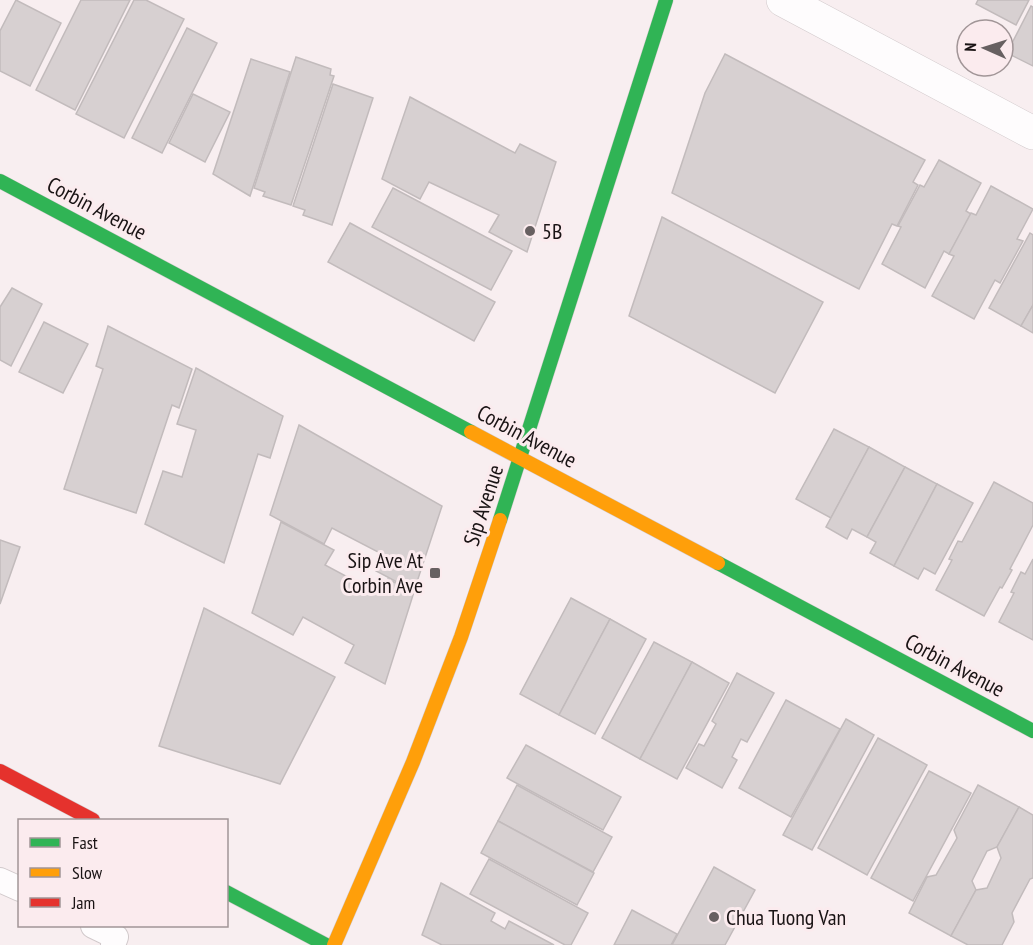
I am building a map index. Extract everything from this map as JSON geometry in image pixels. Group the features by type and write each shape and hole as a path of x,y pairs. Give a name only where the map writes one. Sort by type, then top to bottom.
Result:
{"street":[{"name":"Sip Avenue","path":"334,945 414,762 436,703 521,457 666,0"},
{"path":"783,0 1033,133"},
{"name":"Corbin Avenue","path":"0,181 1033,731"},
{"path":"0,771 91,819"},
{"path":"228,893 326,945"}],"lane":[{"path":"0,880 18,889"},
{"path":"95,927 120,942"}],"building":[{"path":"16,0 61,23 30,86 0,71 0,31"},
{"path":"81,0 130,0 75,110 36,90"},
{"path":"134,0 146,0 184,19 124,138 76,114"},
{"path":"978,0 1029,0 1016,25 1015,18 1003,18 976,4"},
{"path":"1031,6 1033,7 1033,66 1015,57 1015,37"},
{"path":"187,28 217,43 162,153 132,138"},
{"path":"725,54 925,160 913,182 918,185 897,226 892,224 859,289 672,193 705,93"},
{"path":"296,57 331,69 330,75 334,76 291,205 263,196 265,192 254,188"},
{"path":"251,59 290,72 250,196 213,174"},
{"path":"333,84 373,98 332,225 303,215 305,210 293,206"},
{"path":"193,94 230,112 205,162 169,143"},
{"path":"410,97 515,153 520,144 556,162 527,252 489,232 499,215 429,182 420,199 382,179"},
{"path":"939,160 981,183 966,211 971,214 949,254 944,251 925,288 882,264 901,227 898,226 920,185 924,187"},
{"path":"991,186 1033,209 1017,239 1023,241 1000,283 995,280 974,319 932,296 954,256 949,254 971,213 976,215"},
{"path":"393,188 512,251 491,290 372,227"},
{"path":"662,217 823,302 775,393 629,316"},
{"path":"350,223 495,302 474,341 328,262"},
{"path":"1030,233 1033,235 1033,305 1021,326 989,308"},
{"path":"12,288 42,304 11,366 0,360 0,307"},
{"path":"1033,305 1033,333 1021,326"},
{"path":"44,322 88,344 63,393 19,372"},
{"path":"108,326 192,369 179,408 172,405 136,513 64,489 103,369 96,366"},
{"path":"196,368 283,416 270,458 258,454 224,563 145,524 163,471 182,477 196,430 177,424"},
{"path":"299,425 442,506 414,591 376,571 384,555 332,528 324,544 270,515"},
{"path":"834,429 869,447 831,518 796,499"},
{"path":"869,447 905,467 867,537 852,529 847,539 826,527"},
{"path":"905,467 937,484 894,566 870,553 876,542 867,537"},
{"path":"994,482 1033,503 1033,525 1010,569 1012,570 984,616 936,590 952,560 949,559 958,541 962,542"},
{"path":"937,484 973,503 935,574 924,568 918,579 894,566"},
{"path":"281,522 334,550 325,565 379,594 388,579 414,592 385,684 345,663 354,645 303,617 293,635 252,613"},
{"path":"0,540 20,547 0,604"},
{"path":"1033,559 1033,640 999,622 1014,593 1011,592 1021,572 1025,574"},
{"path":"571,598 610,619 559,715 520,694"},
{"path":"204,608 335,677 280,784 159,746"},
{"path":"610,619 646,639 595,734 559,715"},
{"path":"654,642 692,662 640,759 602,738"},
{"path":"692,662 729,683 677,779 640,759"},
{"path":"737,673 774,693 747,742 741,739 732,757 737,760 722,788 686,768 699,744 704,746 716,724 712,721"},
{"path":"786,700 840,729 791,817 739,788"},
{"path":"846,719 874,735 812,850 783,835"},
{"path":"878,738 927,765 867,875 818,848"},
{"path":"526,745 621,797 603,830 507,778"},
{"path":"929,771 971,793 913,901 871,878"},
{"path":"517,785 612,837 593,872 498,821"},
{"path":"978,785 1019,807 997,847 987,851 972,881 976,890 951,936 909,913 927,877 936,875 957,838 954,830"},
{"path":"1019,807 1033,815 1033,878 1030,879 1012,913 1014,922 1002,945 968,945 951,936 976,890 987,888 1001,858 997,847"},
{"path":"498,821 594,873 577,905 481,853"},
{"path":"489,859 588,913 571,945 565,945 470,894"},
{"name":"Chua Tuong Van","path":"714,867 755,890 725,945 672,945"},
{"path":"441,883 495,913 491,921 505,929 509,921 554,945 442,945 422,935"},
{"path":"632,910 677,934 671,945 614,945"}],"traffic: fast":[{"path":"500,520 666,0"},
{"path":"0,181 471,432"},
{"path":"718,563 1033,731"},
{"path":"228,893 326,945"}],"traffic: slow":[{"path":"471,432 718,563"},
{"path":"334,945 413,762 461,637 500,520"}],"traffic: jam":[{"path":"0,771 91,819"}],"place":[{"name":"5B","path":"530,231"},
{"name":"Sip Ave At Corbin Ave","path":"435,573"},
{"name":"Chua Tuong Van","path":"714,917"}]}
